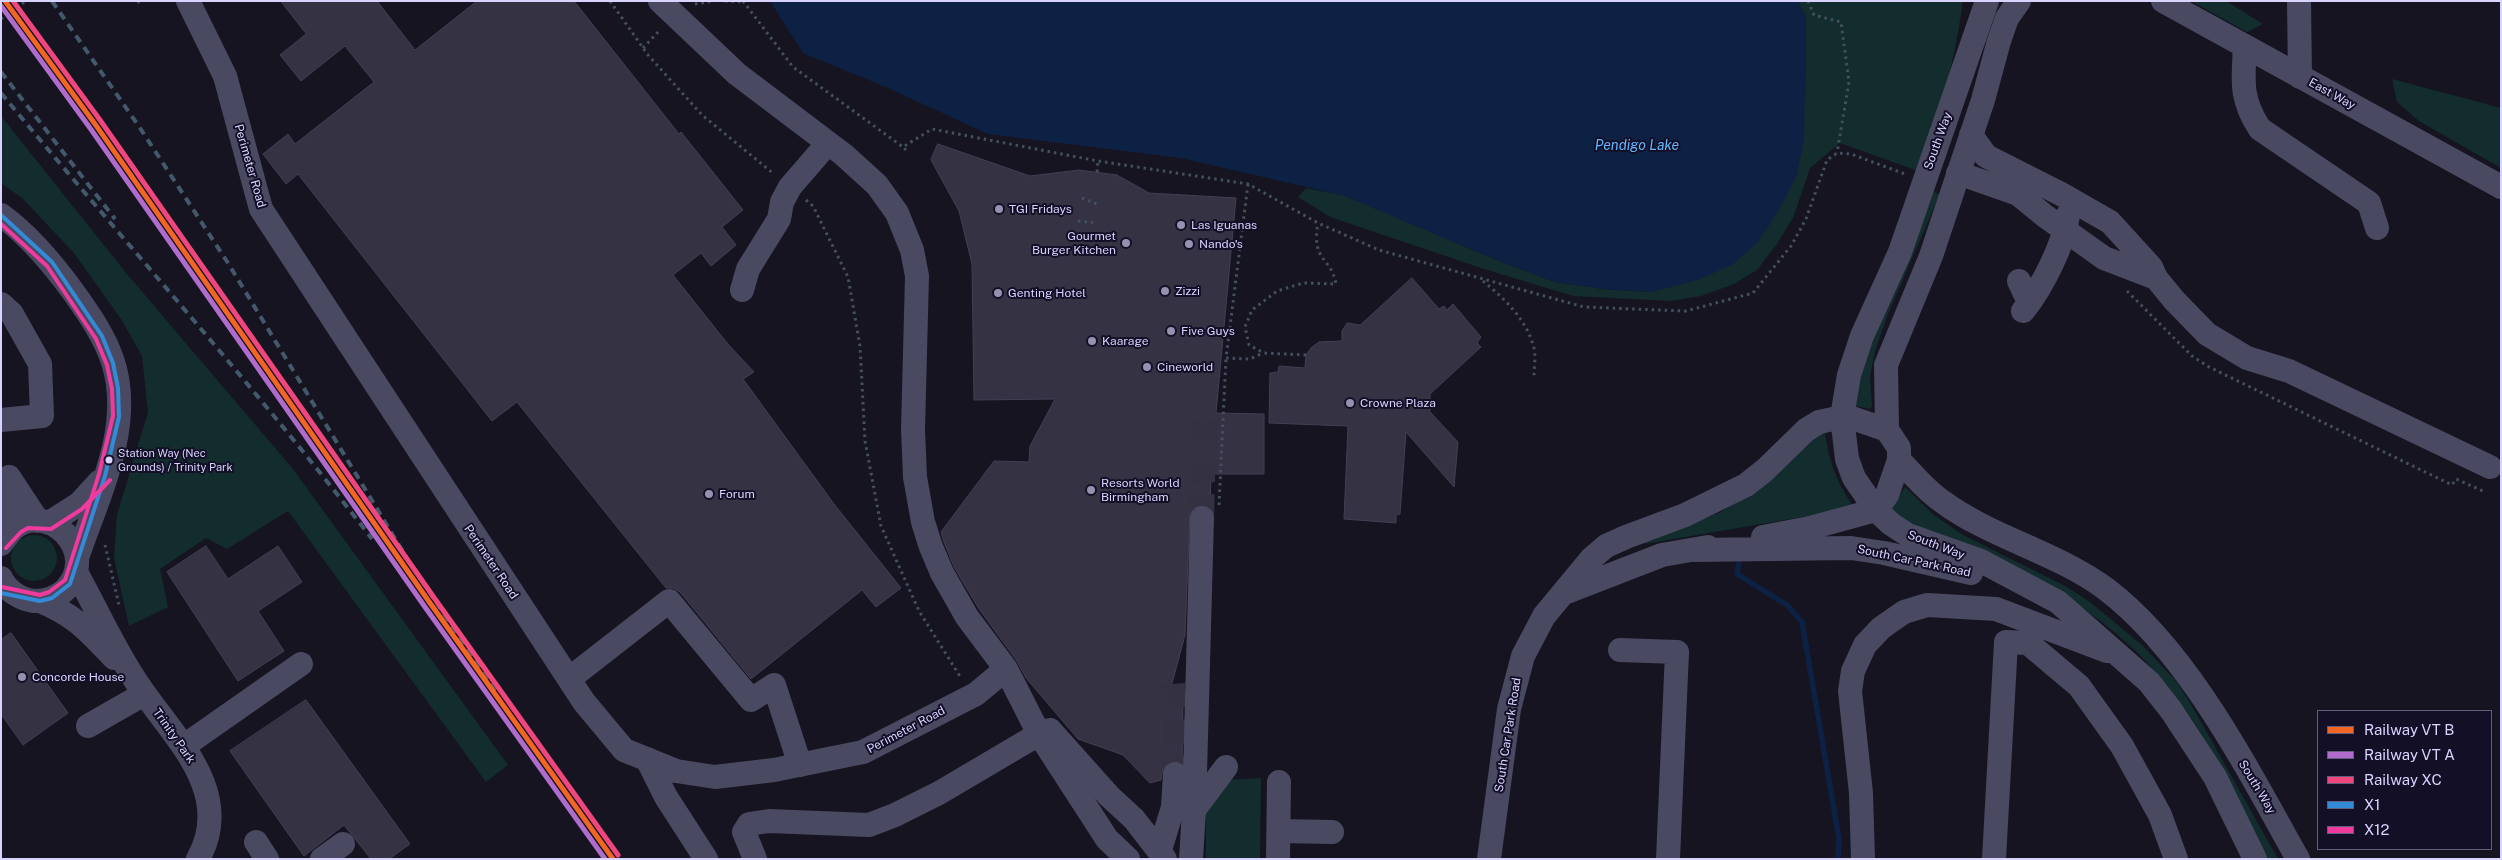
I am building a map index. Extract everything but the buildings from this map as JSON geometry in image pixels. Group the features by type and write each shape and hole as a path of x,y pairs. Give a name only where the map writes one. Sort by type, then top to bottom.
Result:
{"street":[{"name":"Perimeter Road","path":"188,1 225,76 261,209 584,702 624,750 676,771 715,777 800,765 863,752 976,694 1006,669"},
{"path":"660,1 737,74 828,143 877,185 896,213 906,233 917,276 913,429 915,477 922,522 946,580 967,617 1006,669 1039,734 1107,839 1128,859"},
{"path":"1955,89 1969,1"},
{"name":"South Way","path":"1987,1 1955,89 1943,131 1932,154 1900,252 1849,374 1842,417 1847,459 1854,478 1876,510 1891,524 1908,535 1981,561 2043,592 2058,602 2124,658 2149,682 2215,777 2255,859"},
{"name":"South Way","path":"2019,1 2008,18 1999,41 1983,100 1931,256 1886,365 1888,430 1899,448 1900,460 1942,502 1974,520 2058,559 2105,589 2128,608 2165,646 2202,696 2298,859"},
{"name":"East Way","path":"2163,1 2501,187"},
{"path":"2299,1 2300,77"},
{"path":"2245,46 2242,87 2248,111 2260,129 2369,203 2377,228"},
{"path":"1971,135 1986,156 2061,194 2110,222 2151,267 2156,278 2174,300 2207,334 2247,358 2289,371 2490,467"},
{"path":"742,290 748,269 779,219 782,202 790,187 828,143"},
{"path":"1932,154 2018,194 2063,222 2104,258 2156,278"},
{"path":"2003,165 2009,176 2069,205 2035,298 2024,311 2022,287"},
{"path":"1,215 52,262 102,336 113,363 118,388 119,418 105,476 77,565 70,584 62,592 52,598 40,601"},
{"path":"1,304 12,314 40,364 42,416 1,420"},
{"path":"1842,417 1860,419 1888,430"},
{"name":"South Car Park Road","path":"1490,859 1509,708 1518,670 1529,641 1544,616 1592,558 1606,546 1727,496 1765,470 1806,430 1819,422 1842,417"},
{"path":"1876,510 1887,496 1900,460"},
{"path":"7,536 27,522 43,522 79,504 105,476"},
{"path":"7,536 10,516 9,477 43,522"},
{"name":"South Car Park Road","path":"1563,594 1662,556 1810,528 1876,510"},
{"path":"1191,859 1210,512"},
{"name":"Trinity Park","path":"43,522 60,528 68,536 77,565 138,684"},
{"name":"South Car Park Road","path":"1693,550 1860,549 1914,559 2043,592"},
{"path":"1,578 9,590 9,594"},
{"name":"Trinity Park","path":"9,594 28,600 40,601 64,611 76,620 138,684 184,746 200,774 210,808 209,825 200,858"},
{"path":"569,679 669,601 751,700 774,685 800,765"},
{"path":"1863,859 1861,793 1850,691 1853,671 1865,645 1882,628 1904,612 1927,605 1996,609 2124,658"},
{"path":"1994,859 2006,642 2028,643 2079,686 2122,746 2160,815 2176,859"},
{"path":"1620,650 1677,652 1668,859"},
{"path":"184,746 302,664"},
{"path":"88,726 138,684"},
{"path":"1020,697 1109,796 1134,819 1162,854"},
{"path":"754,859 744,832 749,824 768,821 870,825 939,793 1039,734"},
{"path":"647,759 666,797 706,859"},
{"path":"1194,810 1226,767"},
{"path":"1162,854 1173,806 1175,774"},
{"path":"1278,859 1279,782"},
{"path":"1279,832 1332,832"},
{"path":"322,859 343,844"}],"path":[{"path":"1,19 26,1"},
{"path":"138,1 141,6"},
{"path":"610,1 643,48 702,115 813,206 848,276 860,346 865,441 881,526 919,611 961,678"},
{"path":"685,5 714,1"},
{"path":"725,1 743,2 793,67 904,149 932,129 1098,162 1248,184 1318,223 1316,238 1318,252 1334,273 1336,284 1303,283 1277,291 1252,310 1245,327 1249,345 1264,353 1306,355"},
{"path":"1808,1 1814,15 1841,22 1849,82 1837,153"},
{"path":"643,48 664,26"},
{"path":"1097,172 1098,162"},
{"path":"1210,512 1226,358 1248,184"},
{"path":"1082,198 1097,204"},
{"path":"1078,221 1097,223"},
{"path":"1481,278 1504,298 1525,324 1534,349 1534,376"},
{"path":"1226,358 1250,360 1264,353"}],"green space":[{"path":"1798,1 1963,1 1946,88 1934,130 1918,171 1840,143 1810,168 1793,218 1777,244 1757,270 1734,284 1701,296 1671,301 1573,296 1481,268 1330,217 1298,197 1306,188 1346,196 1492,258 1555,282 1603,289 1651,292 1805,98 1806,18"},
{"path":"2191,1 2226,1 2263,24 2247,32"},
{"path":"2392,79 2501,108 2501,168 2419,121 2397,102"},
{"path":"1,116 127,274 293,469 508,765 486,782 288,511 227,549 206,538 160,569 168,607 129,626 114,558 117,515 148,412 142,356 121,319 74,253 22,198 1,183"},
{"path":"1931,191 1940,194 1888,314 1875,351 1870,377 1872,406 1870,409 1851,405 1855,388"},
{"path":"1825,432 1828,452 1834,469 1851,503 1849,509 1644,544 1643,541 1719,513 1765,484 1819,433"},
{"path":"1905,487 1934,515 1963,535 2067,587 2090,602 2142,645 2176,681 2192,706 2278,859 2265,859 2212,751 2168,687 2143,658 2113,631 2073,602 1956,547 1890,510"},
{"path":"30,535 38,535 47,539 53,545 57,558 53,571 47,577 38,581 30,581 21,577 15,571 11,562 11,554 15,545 21,539"},
{"path":"1261,778 1260,859 1206,859 1206,814 1227,780"}],"water":[{"name":"Pendigo Lake","path":"770,1 1798,1 1806,18 1804,138 1797,175 1778,212 1757,243 1733,264 1698,280 1651,292 1603,289 1555,282 1492,258 1345,196 1181,158 988,134 888,88 803,53"}],"waterway":[{"path":"1739,563 1737,574 1787,605 1802,622 1839,839 1838,859"}],"tunnel":[{"path":"1202,518 1205,409"},
{"path":"1173,684 1176,721 1175,774"}],"railway":[{"path":"52,1 140,128 228,263 408,560 495,691"},
{"path":"1,72 115,219"},
{"path":"1,93 282,425 372,539"}],"transit line":[{"path":"5,1 95,124 430,603 613,859"},
{"path":"1,6 90,128 425,607 605,859"},
{"name":"X1","path":"1,215 52,262 102,336 113,363 118,388 119,417 105,476 70,584 52,598 40,601 1,593"},
{"name":"X12","path":"1,224 47,266 96,339 107,365 112,389 113,416 99,474 65,580 49,592 40,595 2,587"},
{"name":"X12","path":"6,548 21,532 28,528 51,529 82,509 110,480"}],"rail line":[{"name":"XC","path":"13,1 100,120 435,599 618,855"}],"place":[{"name":"TGI Fridays","path":"999,209"},
{"name":"Las Iguanas","path":"1181,225"},
{"name":"Gourmet Burger Kitchen","path":"1126,243"},
{"name":"Nando's","path":"1189,244"},
{"name":"Zizzi","path":"1165,291"},
{"name":"Genting Hotel","path":"998,293"},
{"name":"Five Guys","path":"1171,331"},
{"name":"Kaarage","path":"1092,341"},
{"name":"Cineworld","path":"1147,367"},
{"name":"Crowne Plaza","path":"1350,403"},
{"name":"Station Way (Nec Grounds) / Trinity Park","path":"109,460"},
{"name":"Resorts World Birmingham","path":"1091,490"},
{"name":"Forum","path":"709,494"},
{"name":"Concorde House","path":"22,677"}]}
